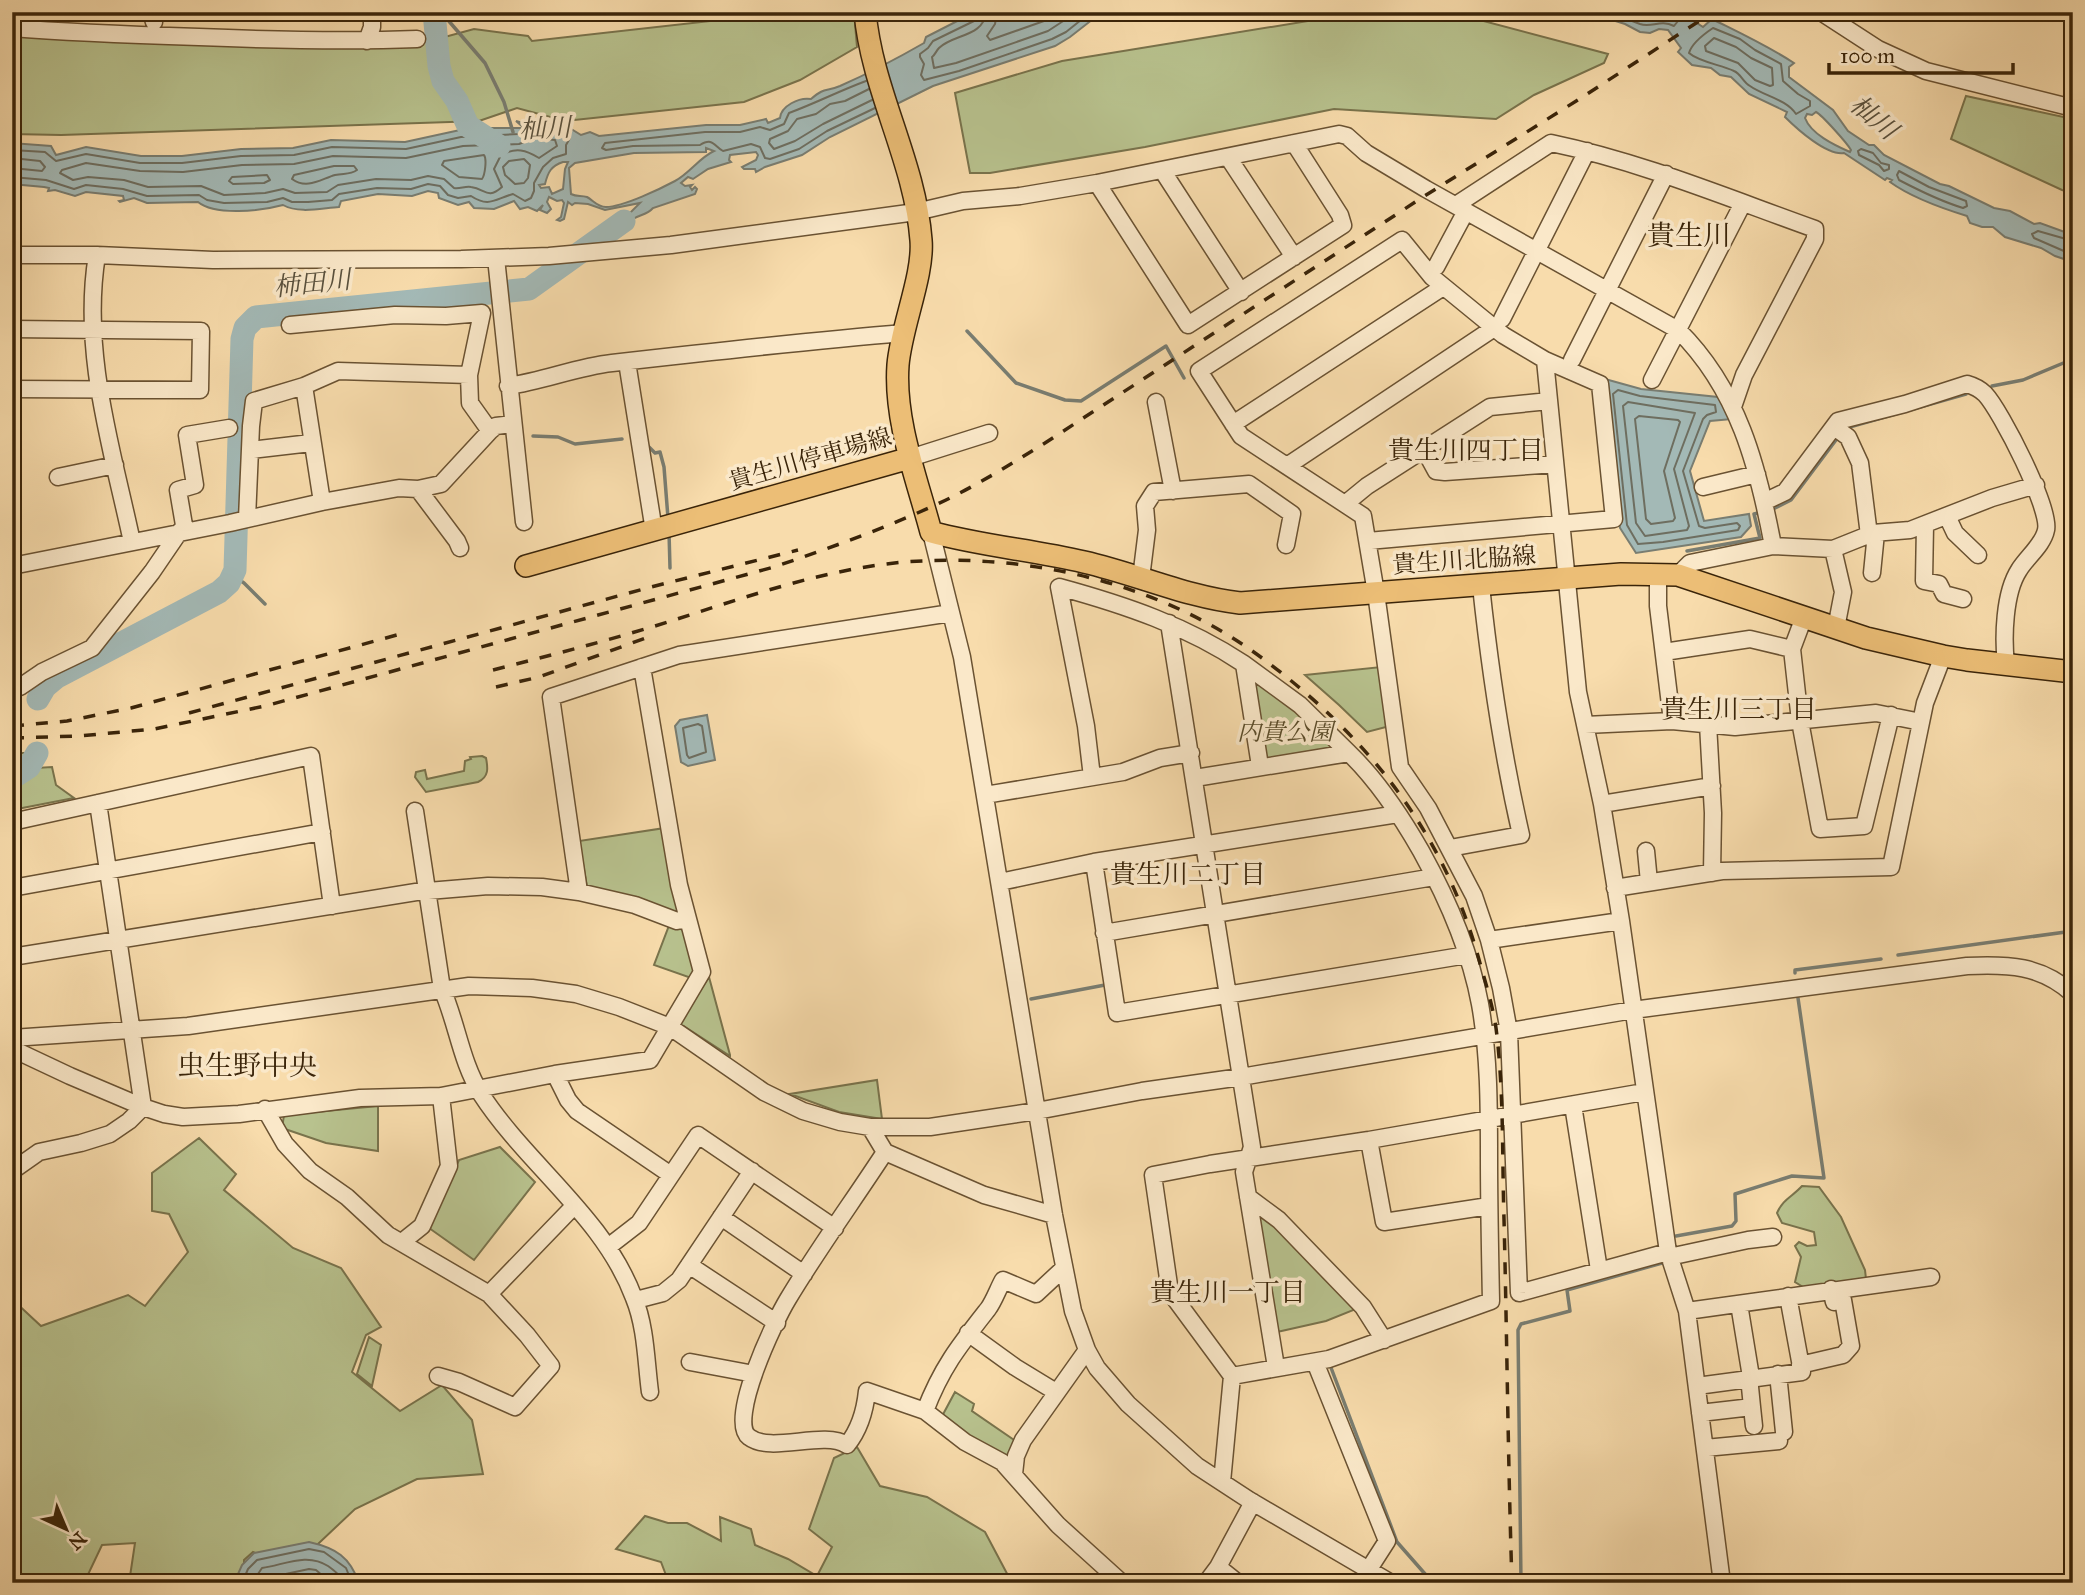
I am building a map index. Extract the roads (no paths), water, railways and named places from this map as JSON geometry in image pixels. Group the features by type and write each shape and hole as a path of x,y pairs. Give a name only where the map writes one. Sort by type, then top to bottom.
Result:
{"main road":[{"name":"貴生川停車場線","path":"526,566 910,458 898,393 898,365 922,242 905,156 873,59 865,12"},
{"path":"910,458 931,532"},
{"name":"貴生川北脇線","path":"931,532 1086,562 1190,594 1240,603 1565,578 1668,574 1836,628 1943,656 2073,672"}],"street":[{"path":"367,41 372,27 372,12"},
{"path":"1821,12 1878,49 1926,71 2073,108"},
{"path":"12,28 77,33 367,41 418,39"},
{"path":"12,255 213,260 496,258 671,245 915,205 1020,196 1339,134 1426,189 1678,330 1702,354 1733,407 1750,444 1773,546"},
{"path":"1436,267 1461,208 1551,143 1587,150 1666,174 1815,229 1815,239 1744,375 1733,407"},
{"path":"1097,183 1188,325 1343,225 1340,215 1294,144"},
{"path":"1287,466 1498,323 1587,150"},
{"path":"1228,157 1294,257"},
{"path":"1162,170 1241,292"},
{"path":"1572,360 1666,174"},
{"path":"1652,380 1743,203"},
{"path":"1367,541 1614,519 1600,384 1527,351 1498,323 1443,287 1402,240 1199,371 1241,436 1363,516 1400,767 1450,848 1474,896 1501,988 1508,1032 1513,1116 1519,1293 1599,1270 1773,1237"},
{"path":"97,256 92,330 100,390 132,542"},
{"path":"496,258 524,522"},
{"path":"1233,424 1443,287"},
{"path":"290,325 395,315 446,316 482,313 469,375 470,403 490,431"},
{"path":"12,329 201,331 200,390 12,389"},
{"path":"508,386 544,380 577,369 627,362 800,341 904,333"},
{"path":"1545,360 1578,692 1602,804 1621,920 1669,1255 1687,1311 1722,1583"},
{"path":"627,362 654,531"},
{"path":"239,521 251,450 254,401 304,386 338,371 469,375"},
{"path":"1766,508 1785,492 1838,421 1905,404 1967,384 1976,387 1986,395 2036,485 2047,526 2046,534 2018,571 2014,581 2003,628 2007,664"},
{"path":"304,386 322,502"},
{"path":"1156,401 1173,491"},
{"path":"1345,505 1367,486 1490,407 1549,401"},
{"path":"12,566 322,502 399,488 418,489 441,484 490,431 496,426 512,424"},
{"path":"1834,427 1848,437 1860,463 1873,534 1872,573"},
{"path":"12,687 20,687 92,648 183,531 178,490 195,485 187,435 229,428"},
{"path":"910,458 989,433"},
{"path":"251,450 311,443"},
{"path":"1424,449 1436,471 1555,464"},
{"path":"58,477 115,465"},
{"path":"1703,487 1757,474"},
{"path":"1140,578 1147,530 1145,506 1154,492 1249,484 1292,514 1286,544"},
{"path":"1672,720 1658,606 1668,574 1690,564 1773,546 1833,549 1873,534 1910,530 1992,498 2036,485"},
{"path":"418,489 460,548"},
{"path":"1947,516 1955,533 1978,555"},
{"path":"1925,525 1924,581 1938,584 1944,594 1963,598"},
{"path":"931,532 962,657 1054,1215 1073,1311 1087,1350 1110,1385 1197,1466 1391,1583"},
{"path":"1833,549 1843,592 1836,628"},
{"path":"1450,848 1521,835 1492,685 1481,586"},
{"path":"1092,777 1086,726 1059,587 1119,604 1194,635 1244,664 1300,705 1349,752 1398,814 1434,877 1467,955 1480,1003 1485,1036 1489,1120 1491,1301 1315,1362 1231,1376"},
{"path":"579,892 551,697 692,652 951,613"},
{"path":"1804,617 1792,649 1800,721 1820,830 1864,827 1891,715"},
{"path":"1169,623 1252,1147 1244,1172 1276,1367"},
{"path":"1664,652 1750,639 1792,649"},
{"path":"1615,888 1748,869 1891,867 1925,703 1943,656"},
{"path":"1244,664 1260,766"},
{"path":"642,667 679,885 702,972 670,1027 650,1060 555,1074 441,1096 360,1098 239,1114 183,1117 143,1107 19,1052 12,1040 239,1020 442,989 477,986 533,988 576,994 618,1006 670,1027 777,1099 822,1117 870,1126 930,1127 1633,1010 1967,966 2007,964 2035,971 2060,983 2073,994"},
{"path":"1585,725 1672,720 1735,727 1876,713 1921,722"},
{"path":"1708,724 1712,786 1712,873"},
{"path":"985,795 1123,772 1160,758 1191,752"},
{"path":"1195,778 1349,752"},
{"path":"12,822 311,756 332,906"},
{"path":"1602,804 1712,786"},
{"path":"98,803 143,1107"},
{"path":"415,811 442,989 469,1070 479,1090 504,1124 608,1247 623,1271 636,1300 650,1392"},
{"path":"1000,881 1204,843 1398,814"},
{"path":"12,888 322,832"},
{"path":"1646,851 1649,882"},
{"path":"1094,862 1117,1013 1467,955"},
{"path":"1104,933 1434,877"},
{"path":"12,957 428,891 515,886 579,892 635,905 677,921 687,919"},
{"path":"1489,940 1621,920"},
{"path":"555,1074 568,1100 577,1111 670,1175"},
{"path":"1222,1482 1231,1376 1170,1292 1153,1175 1644,1093"},
{"path":"402,1242 422,1226 449,1166 441,1096"},
{"path":"1573,1105 1599,1270"},
{"path":"12,1171 39,1152 110,1134 143,1107"},
{"path":"265,1109 285,1144 300,1162 346,1197 388,1235 489,1294 551,1366 515,1407 459,1382 438,1376"},
{"path":"870,1126 885,1152 984,1195 1054,1215"},
{"path":"608,1247 639,1223 698,1135 835,1228"},
{"path":"1369,1140 1384,1222 1489,1206"},
{"path":"885,1152 786,1301 754,1374 742,1413 742,1427 746,1435 757,1442 810,1442 825,1439 840,1440 847,1444 855,1436 864,1413 867,1391 925,1411 965,1442 1002,1462 1053,1520 1122,1583"},
{"path":"636,1300 663,1293 672,1287 752,1171"},
{"path":"1248,1197 1279,1220 1363,1307 1384,1340"},
{"path":"489,1294 574,1206"},
{"path":"721,1217 804,1274"},
{"path":"689,1265 777,1323"},
{"path":"925,1411 938,1378 989,1308 1003,1280 1036,1294 1065,1268"},
{"path":"1687,1311 1931,1277"},
{"path":"1800,1364 1843,1355 1852,1346 1843,1300 1834,1302 1831,1289"},
{"path":"1697,1386 1802,1372 1788,1296"},
{"path":"1739,1304 1754,1426"},
{"path":"968,1334 1056,1392"},
{"path":"1014,1474 1016,1456 1023,1440 1087,1350"},
{"path":"690,1362 754,1374"},
{"path":"1315,1362 1387,1541 1369,1569"},
{"path":"1705,1448 1782,1436 1778,1374"},
{"path":"1700,1413 1752,1408"},
{"path":"1206,1583 1218,1567 1253,1502"},
{"path":"1218,1567 1238,1583"}],"water":[{"name":"杣川","path":"980,12 1102,12 1055,46 933,86 830,137 802,155 756,172 755,169 742,167 756,160 756,152 730,155 731,162 708,169 693,179 688,177 681,183 685,186 692,185 692,190 695,187 695,194 653,208 604,237 598,238 622,221 640,203 605,210 588,204 572,205 568,202 564,219 560,221 557,220 561,217 564,203 549,197 547,202 551,209 547,213 540,210 543,205 537,211 528,207 520,209 514,201 494,209 474,208 469,202 458,205 439,198 438,193 428,191 412,196 378,194 341,201 339,207 303,210 283,205 227,211 198,202 147,203 134,198 120,202 124,200 123,196 86,192 75,196 55,190 48,191 49,188 44,187 12,184 12,143 51,146 56,155 86,147 141,156 182,156 241,149 293,148 331,140 405,142 460,130 524,128 516,121 552,123 570,128 581,135 590,132 599,136 706,125 740,125 766,119 768,123 780,118 791,103 811,99 822,91 872,71 924,43 926,37","holes":["706,148 714,151 680,178 632,201 603,207 587,197 571,194 569,168 575,163 634,153 706,152","563,162 568,162 563,189 552,194 549,187 541,188 539,185 545,184 551,170"]},
{"path":"1587,12 1696,12 1694,21 1703,27 1712,19 1764,45 1794,63 1789,67 1789,77 1833,110 1848,131 1869,145 1874,145 1884,155 1940,184 1994,208 2010,211 2034,224 2040,223 2073,235 2073,262 2005,237 1993,227 1970,223 1967,216 1908,193 1890,182 1892,180 1885,180 1844,153 1829,150 1813,141 1785,117 1787,112 1749,94 1731,77 1720,75 1711,68 1692,65 1678,52 1681,48 1668,30 1640,32 1625,24","holes":["1816,112 1829,123 1850,152 1812,129 1805,118 1807,114"]},
{"path":"1605,379 1641,389 1718,397 1733,419 1710,421 1690,471 1704,521 1749,514 1751,526 1741,537 1636,553 1620,528"},
{"path":"707,715 715,760 688,766 681,762 675,726 680,720"},
{"path":"309,1542 327,1547 341,1555 351,1566 359,1583 234,1583 242,1565 254,1553"}],"waterway":[{"path":"434,12 443,81 457,101 468,126 499,146"},
{"name":"杣川","path":"441,12 485,63 504,102 513,132"},
{"name":"柿田川","path":"38,699 45,687 57,677 219,592 229,583 235,570 242,339 245,328 256,317 529,289 624,221"},
{"path":"519,299 520,290"},
{"path":"967,331 1016,383 1065,400 1081,401 1166,346 1184,378"},
{"path":"1992,386 2023,380 2073,359"},
{"path":"1846,428 1966,394"},
{"path":"533,436 558,437 575,444 622,439"},
{"path":"1769,511 1791,500 1839,436"},
{"path":"646,444 655,453 660,452 664,467 668,518"},
{"path":"1687,551 1760,538 1754,514 1762,512"},
{"path":"669,532 670,568"},
{"path":"232,575 265,604"},
{"name":"柿田川","path":"12,778 29,767 37,753"},
{"path":"1898,955 2073,931"},
{"path":"1795,973 1795,970 1881,959"},
{"path":"1031,999 1105,985"},
{"path":"1676,1236 1732,1226 1736,1221 1735,1194 1792,1176 1824,1178 1798,998"},
{"path":"1521,1583 1518,1330 1521,1324 1570,1311 1567,1290 1662,1263"},
{"path":"1330,1365 1397,1542 1433,1583"}],"railway":[{"path":"12,738 79,736 154,729 265,706 774,567 912,515 975,485 1045,443 1713,12"},
{"path":"189,713 651,587 798,550"},
{"path":"493,670 624,635 815,577 905,562 1000,562 1094,579 1140,593 1185,612 1227,634 1266,661 1340,724 1372,759 1426,834 1448,876 1466,920 1492,1005 1502,1100 1512,1583"},
{"path":"12,726 67,721 131,708 404,633"},
{"path":"496,687 539,677 651,636"}],"district":[{"name":"貴生川","path":"1689,235"},
{"name":"貴生川四丁目","path":"1466,450"},
{"name":"貴生川三丁目","path":"1739,709"},
{"name":"貴生川二丁目","path":"1188,874"},
{"name":"虫生野中央","path":"247,1065"},
{"name":"貴生川一丁目","path":"1228,1292"}],"park label":[{"name":"内貴公園","path":"1285,732"}]}
